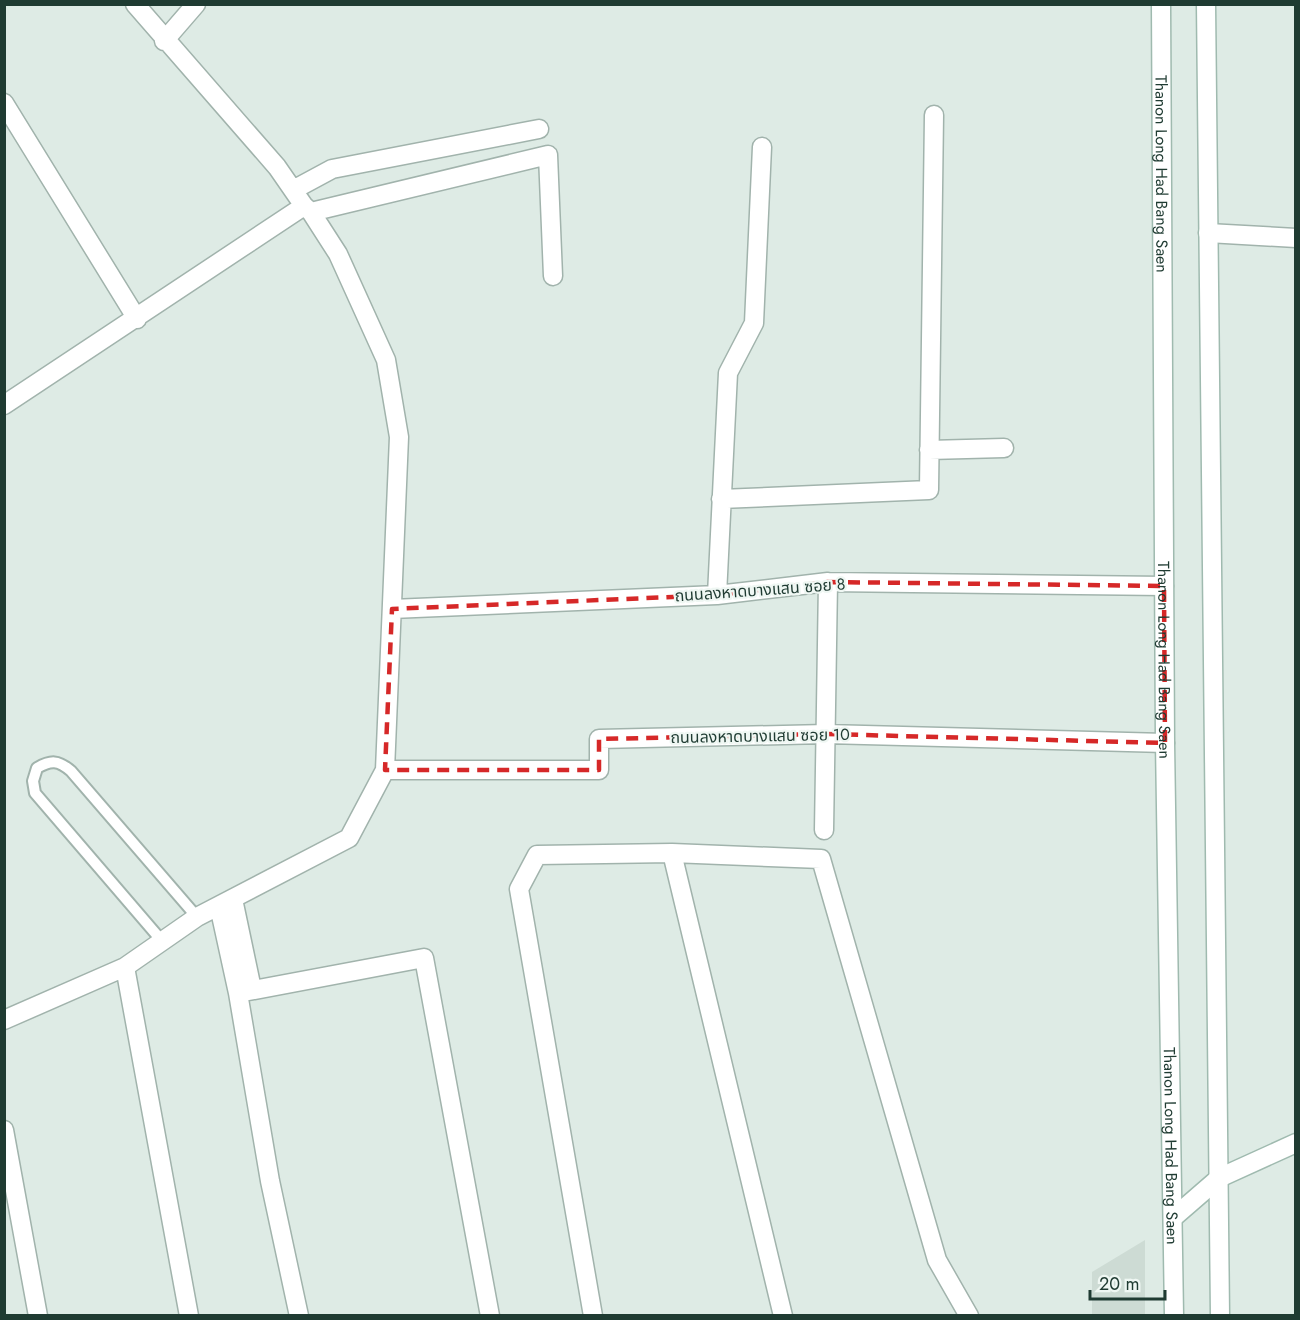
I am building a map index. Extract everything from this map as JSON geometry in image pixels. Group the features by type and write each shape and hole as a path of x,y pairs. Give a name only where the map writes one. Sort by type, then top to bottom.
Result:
{"street":[{"path":"4,1020 125,967 197,917 349,838 385,770 399,437 386,360 338,254 307,209 277,168 164,41 135,4"},
{"path":"164,41 196,4"},
{"name":"Thanon Long Had Bang Saen","path":"1161,4 1165,743 1174,1316"},
{"path":"1206,4 1220,1316"},
{"path":"4,103 137,319"},
{"path":"722,499 929,490 934,115"},
{"path":"293,190 332,169 539,129"},
{"path":"717,595 728,373 754,323 762,147"},
{"path":"6,400 307,209 548,155 553,276"},
{"path":"1208,232 1296,238"},
{"path":"928,450 1004,448"},
{"path":"824,830 828,582"},
{"name":"ถนนลงหาดบางแสน ซอย 8","path":"392,609 717,595 828,582 1164,586"},
{"name":"ถนนลงหาดบางแสน ซอย 10","path":"385,770 599,770 599,739 826,734 1165,743"},
{"path":"672,853 783,1316"},
{"path":"593,1316 519,889 537,855 672,853 821,859 938,1260 969,1316"},
{"path":"226,902 245,991 270,1181 299,1316"},
{"path":"245,991 424,958 490,1316"},
{"path":"125,967 189,1316"},
{"path":"4,1130 38,1316"},
{"path":"1174,1216 1219,1178 1296,1143"}],"lane":[{"path":"162,941 35,794 33,781 37,768 49,761 61,762 71,771 197,917"}],"highlighted area":[{"path":"828,582 1164,586 1165,743 826,734 599,739 599,770 385,770 392,609 717,595"}],"shaded area":[{"path":"1145,1240 1145,1315 1092,1315 1092,1272"}]}
